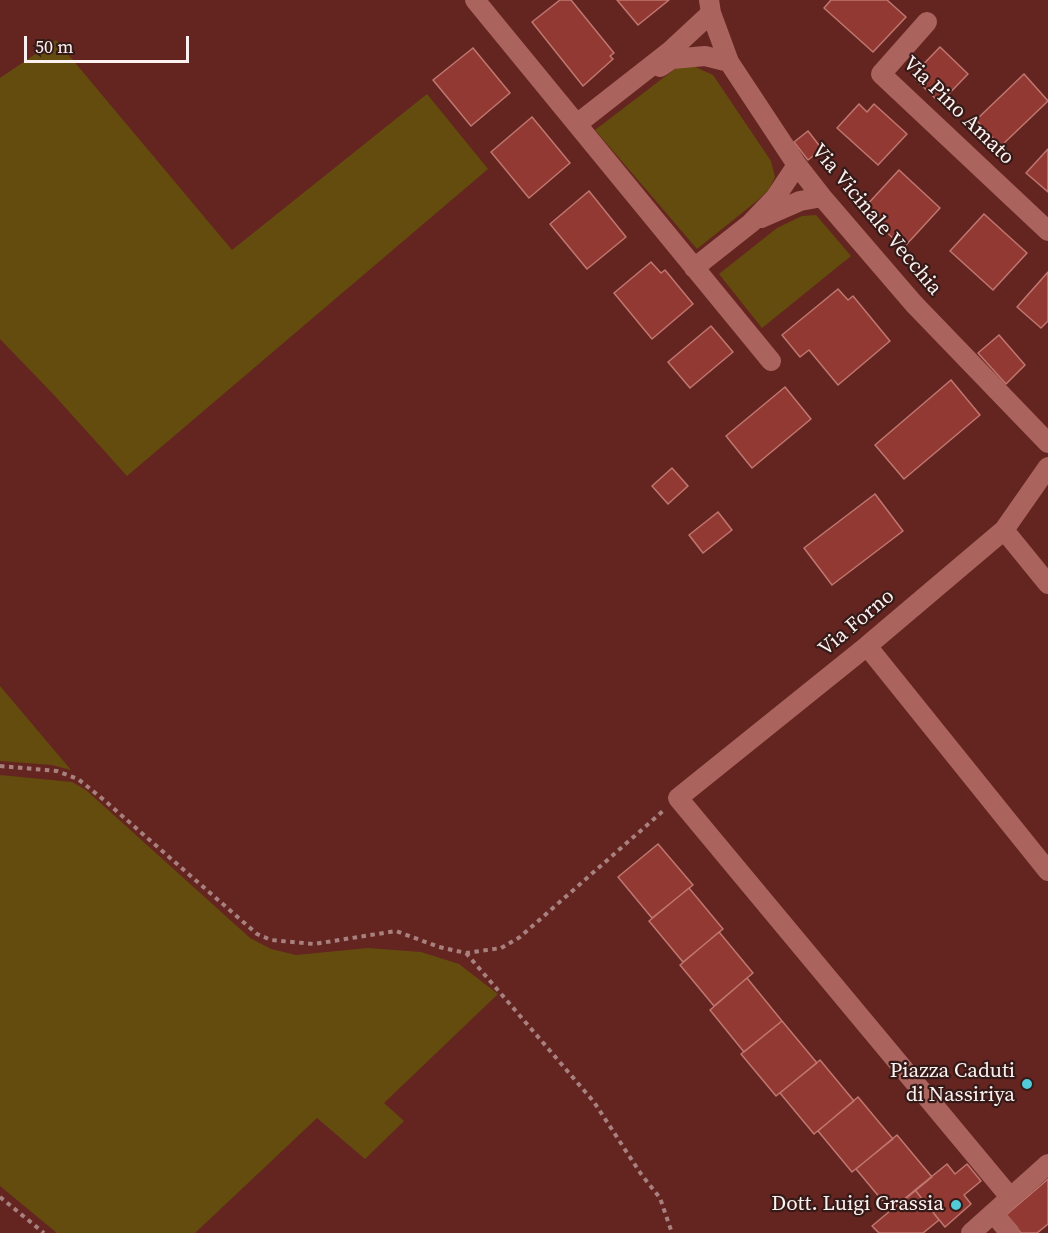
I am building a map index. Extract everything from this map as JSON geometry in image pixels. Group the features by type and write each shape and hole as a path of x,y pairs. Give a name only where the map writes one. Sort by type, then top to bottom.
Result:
{"street":[{"path":"475,0 771,361"},
{"path":"632,84 689,36 710,7"},
{"name":"Via Vicinale Vecchia","path":"710,7 729,62 797,165 914,304 1048,443"},
{"name":"Via Pino Amato","path":"927,22 881,74 1048,231"},
{"path":"577,124 632,84 672,59 705,56 729,62"},
{"path":"694,268 751,223 775,198 797,165"},
{"path":"751,223 800,201 822,197"},
{"name":"Via Forno","path":"678,798 867,646 1004,530 1048,467"},
{"path":"1004,530 1048,584"},
{"path":"867,646 1048,871"},
{"path":"678,798 1010,1197"},
{"path":"971,1233 1048,1164"},
{"path":"993,1213 1010,1233"}],"path":[{"path":"0,766 57,771 78,779 257,934 271,940 314,944 396,932 439,947 466,953 501,948 520,937 678,798"},
{"path":"466,953 594,1102 641,1174 660,1198 672,1233"},
{"path":"0,1197 44,1233"}],"shaded area":[{"path":"56,40 232,250 427,94 488,169 127,476 0,339 0,78"},
{"path":"684,62 713,75 771,161 775,177 769,189 758,200 697,249 595,130"},
{"path":"816,215 851,256 762,328 719,274 777,228 802,216"},
{"path":"0,686 71,770 52,765 0,761"},
{"path":"0,775 72,782 86,790 250,938 271,949 296,955 368,948 421,952 459,964 498,994 384,1103 404,1121 365,1159 317,1118 195,1233 57,1233 0,1186"}],"building":[{"path":"560,0 571,0 614,53 610,56 613,59 583,86 532,22"},
{"path":"617,0 669,0 638,25"},
{"path":"831,0 887,0 906,17 873,52 824,8"},
{"path":"940,47 968,74 940,103 912,76"},
{"path":"473,48 510,93 471,126 433,80"},
{"path":"1024,74 1048,101 1001,146 976,120"},
{"path":"859,104 867,112 874,104 907,134 878,165 837,128"},
{"path":"532,117 570,163 529,198 491,152"},
{"path":"808,131 822,149 808,160 794,142"},
{"path":"1048,149 1048,192 1026,173"},
{"path":"899,170 940,208 906,245 898,237 895,240 870,217 873,214 865,207"},
{"path":"589,191 626,237 587,269 550,224"},
{"path":"984,214 1027,253 993,290 950,251"},
{"path":"651,262 661,273 665,270 693,304 652,339 614,293"},
{"path":"1048,272 1048,321 1041,328 1017,307"},
{"path":"838,289 848,300 853,296 890,341 838,385 809,350 800,357 782,335"},
{"path":"711,326 733,352 690,388 668,362"},
{"path":"999,335 1025,365 1006,384 978,353"},
{"path":"951,380 980,415 904,479 875,445"},
{"path":"785,387 811,419 752,468 726,436"},
{"path":"672,468 688,486 668,504 652,486"},
{"path":"875,494 903,531 832,585 804,548"},
{"path":"718,512 732,530 703,553 689,535"},
{"path":"658,844 693,885 652,918 618,877"},
{"path":"689,888 723,929 683,962 649,921"},
{"path":"719,932 753,973 714,1006 680,965"},
{"path":"747,978 782,1021 744,1052 710,1010"},
{"path":"782,1021 817,1063 776,1096 741,1054"},
{"path":"820,1060 854,1101 814,1134 780,1093"},
{"path":"858,1097 893,1139 852,1172 818,1131"},
{"path":"897,1135 932,1177 891,1211 856,1169"},
{"path":"947,1164 955,1174 967,1164 981,1181 964,1195 971,1204 945,1227 915,1190"},
{"path":"1048,1179 1048,1224 1037,1233 1021,1233 1006,1215"},
{"path":"915,1190 939,1220 923,1233 879,1233 872,1226"}],"place":[{"name":"Piazza Caduti di Nassiriya","path":"1027,1084"},
{"name":"Dott. Luigi Grassia","path":"956,1205"}]}
